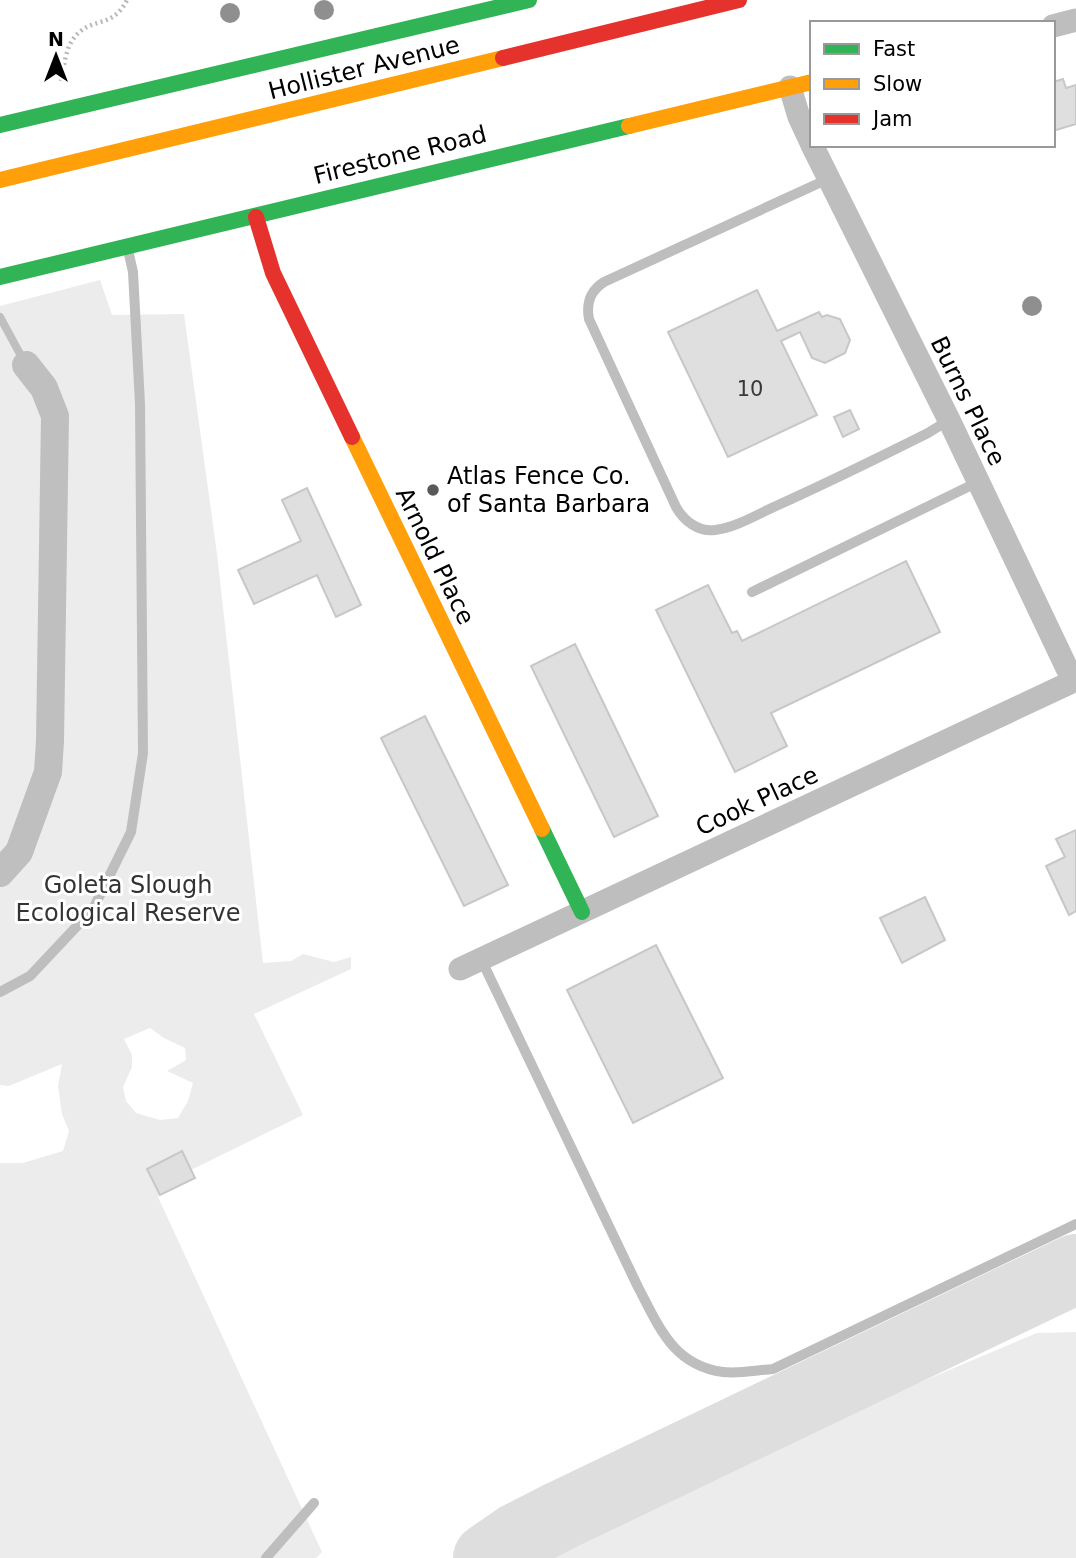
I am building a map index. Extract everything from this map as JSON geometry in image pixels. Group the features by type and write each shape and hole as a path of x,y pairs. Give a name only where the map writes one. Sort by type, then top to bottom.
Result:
{"street":[{"name":"Hollister Avenue","path":"0,125 529,0"},
{"name":"Hollister Avenue","path":"0,180 739,0"},
{"path":"1055,25 1076,20"},
{"name":"Burns Place","path":"801,85 799,117 810,141"},
{"name":"Firestone Road","path":"4,276 801,85"},
{"name":"Burns Place","path":"813,147 1074,681"},
{"name":"Arnold Place","path":"256,217 273,273 582,912"},
{"name":"Cook Place","path":"471,964 1074,681"}],"lane":[{"path":"828,179 611,278 592,293 588,306 589,319 676,507 683,518 695,526 708,530 723,528 833,479 949,421"},
{"path":"0,992 30,976 93,909 131,832 143,753 140,404 133,272 127,248"},
{"path":"752,592 978,482"},
{"path":"471,964 667,1340 692,1362 724,1373 773,1368 1076,1224"},
{"path":"266,1558 314,1503"}],"path":[{"path":"60,82 73,38 90,25 112,19 122,11 127,0"}],"green space":[{"name":"Goleta Slough Ecological Reserve","path":"100,280 112,315 184,314 217,554 263,963 291,961 303,954 334,962 351,957 351,969 254,1014 303,1115 191,1170 182,1151 158,1197 322,1552 316,1558 0,1558 0,1163 23,1163 63,1151 69,1131 62,1114 58,1086 62,1064 9,1086 0,1085 0,306","holes":["150,1028 185,1048 186,1060 167,1071 193,1083 188,1101 178,1118 160,1120 136,1113 126,1101 123,1087 132,1067 132,1055 124,1039"]},
{"path":"1076,1332 1076,1558 545,1558 684,1482 1037,1333"}],"building":[{"path":"1063,79 1066,88 1076,85 1076,124 1055,130 1055,81"},
{"path":"757,290 777,331 819,312 822,317 827,315 840,319 850,340 845,353 825,363 812,358 800,332 781,341 817,415 728,457 668,332"},
{"path":"850,410 859,429 843,437 834,417"},
{"path":"307,488 361,605 336,617 317,575 254,604 238,570 301,541 282,500"},
{"path":"906,561 940,632 771,713 787,746 735,772 656,610 708,585 732,633 737,631 742,641"},
{"path":"575,644 658,816 614,837 531,666"},
{"path":"425,716 508,885 464,906 381,738"},
{"path":"1076,830 1076,911 1069,915 1046,866 1065,857 1056,839"},
{"path":"925,897 945,940 902,963 880,918"},
{"path":"656,945 723,1078 633,1123 567,990"},
{"path":"182,1151 195,1178 160,1195 147,1169"}],"waterway":[{"path":"0,317 26,365"},
{"path":"0,873 19,852 48,772 50,741 55,416 44,388 26,365"}],"taxiway":[{"path":"488,1558 517,1538 562,1515 1076,1269"}],"traffic: fast":[{"path":"0,125 529,0"},
{"path":"0,277 629,126"},
{"path":"542,829 582,912"}],"traffic: slow":[{"path":"0,180 503,58"},
{"path":"629,126 810,82"},
{"path":"352,437 542,829"}],"traffic: jam":[{"path":"503,58 739,0"},
{"path":"256,217 273,273 352,437"}],"place":[{"name":"Atlas Fence Co. of Santa Barbara","path":"433,490"}]}
